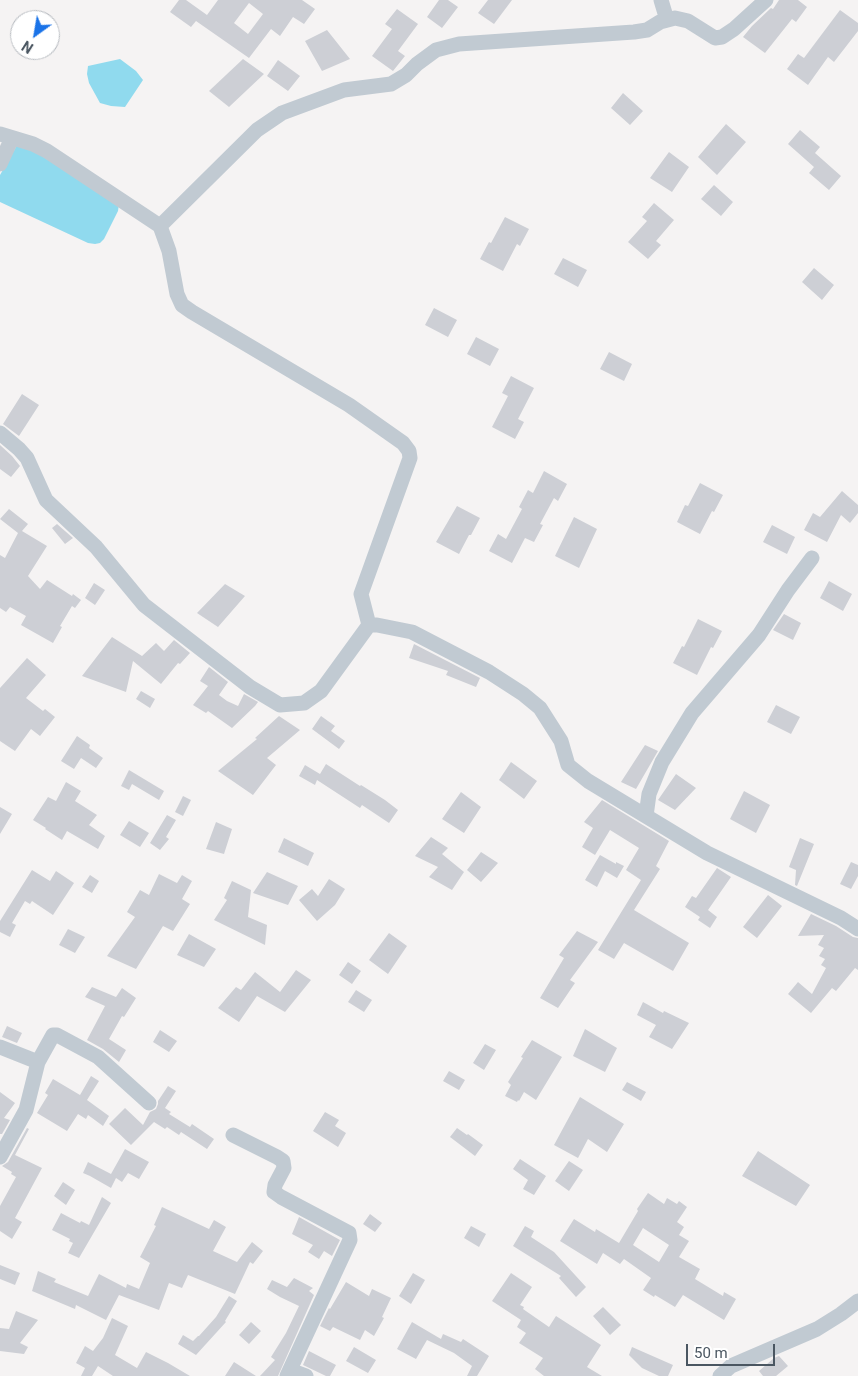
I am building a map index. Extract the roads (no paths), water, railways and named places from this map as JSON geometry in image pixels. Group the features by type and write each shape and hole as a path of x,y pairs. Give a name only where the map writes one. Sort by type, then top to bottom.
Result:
{"street":[{"path":"661,0 667,20"},
{"path":"160,226 257,130 282,113 344,90 391,84 406,75 436,50 459,44 634,32 647,30 660,22 675,18 688,21 715,38 722,37 734,29 766,0"},
{"path":"0,164 6,136 33,144 48,151 160,226 169,251 177,294 182,304 200,317 349,405 403,443 410,458 360,594 369,625"},
{"path":"0,433 27,458 46,500 96,547 144,605 250,687 280,705 304,702 321,691 369,625"},
{"path":"646,816 649,794 662,762 692,713 759,635 788,590 812,558"},
{"path":"369,625 412,632 490,672 540,708 561,741 568,765 588,781 707,853 841,918 858,929"},
{"path":"0,1157 26,1110 38,1062 53,1035 57,1035 98,1057 150,1103"},
{"path":"0,1047 38,1062"},
{"path":"233,1135 283,1161 284,1168 275,1185 274,1192 349,1233 350,1240 288,1373 306,1376"},
{"path":"720,1376 731,1366 818,1329 858,1301"}],"water":[{"path":"120,59 136,71 143,80 125,107 100,103 89,83 88,66"},
{"path":"21,143 119,204 118,211 104,239 100,243 88,243 0,202 0,175 16,147"}]}
